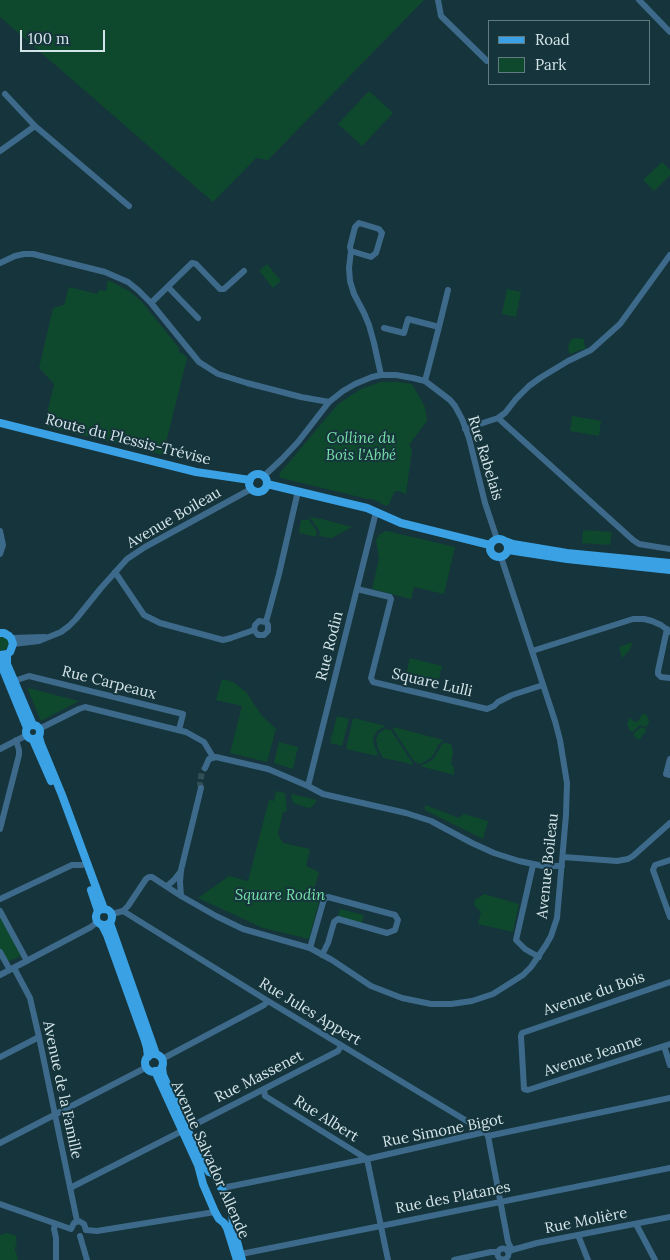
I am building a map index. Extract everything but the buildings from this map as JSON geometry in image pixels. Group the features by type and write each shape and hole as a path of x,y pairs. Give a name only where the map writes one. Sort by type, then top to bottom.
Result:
{"main road":[{"name":"Route du Plessis-Trévise","path":"0,423 196,472 250,480"},
{"path":"262,474 268,484 262,491 256,491 252,489 250,480 253,475 262,474"},
{"path":"268,484 367,508 401,523 490,545"},
{"path":"501,540 508,545 508,550 504,556 495,557 491,553 490,545 492,541 501,540 567,553 670,563"},
{"path":"508,550 567,559 670,570"},
{"path":"0,632 7,634 12,641 12,648 3,654 82,865 101,910"},
{"path":"0,662 40,744 62,795 101,910"},
{"path":"101,910 109,910 112,914 112,919 103,923 96,915 101,910"},
{"name":"Avenue Salvador Allende","path":"103,923 142,1034 163,1075 184,1130 205,1175 203,1184 219,1219 228,1221"},
{"name":"Avenue Salvador Allende","path":"147,1067 146,1062 157,1062"},
{"name":"Avenue Salvador Allende","path":"205,1175 214,1175 231,1209 228,1221 240,1258"}],"street":[{"path":"438,0 441,16 487,61"},
{"path":"639,0 670,32"},
{"path":"5,94 34,126 129,206"},
{"path":"0,151 34,126"},
{"path":"351,251 371,257 376,253 382,233 379,228 359,223 355,227 350,247 349,268 354,294 369,325 380,375"},
{"path":"0,263 15,256 33,254 106,272 128,282 138,290 151,303 199,362 218,374 329,402"},
{"path":"465,429 498,418 535,382 568,361 591,350 614,330 628,314 670,255"},
{"path":"151,303 192,263 196,264 220,289 224,289 244,272"},
{"path":"168,287 198,318"},
{"path":"425,381 448,290"},
{"path":"384,328 404,333 408,320 439,327"},
{"name":"Rue Rabelais","path":"264,476 298,442 329,402 355,384 380,375 414,378 425,381 438,390 458,410 477,466 485,503 501,540"},
{"path":"498,418 633,540 639,544 670,549"},
{"name":"Avenue Boileau","path":"12,641 39,641 69,626 127,560 145,547 252,489"},
{"path":"254,630 258,635 264,635 269,628 266,622 298,491"},
{"name":"Rue Rodin","path":"308,786 376,512"},
{"path":"0,531 3,545 0,554"},
{"name":"Avenue Boileau","path":"123,910 149,877 152,877 180,896 243,929 310,948 371,986 413,1001 431,1004 472,1001 492,994 523,975 539,957 551,936 556,922 560,896 567,796 565,765 560,740 501,557"},
{"path":"115,572 144,615 160,623 223,640 254,630"},
{"name":"Square Lulli","path":"357,589 390,597 391,599 371,678 373,682 487,709 512,695 543,685"},
{"path":"532,651 633,619 644,619 661,625 668,630 658,674 661,677 670,678"},
{"path":"254,630 256,623 266,622"},
{"name":"Rue Carpeaux","path":"14,681 29,676 183,714 179,730"},
{"name":"Rue Carpeaux","path":"0,749 84,707 186,732 204,742 213,757"},
{"path":"0,829 19,755 16,740"},
{"path":"205,768 208,760 213,757 268,769 323,794 431,821 472,843 519,862 533,865 562,866"},
{"path":"670,759 666,774 670,775"},
{"path":"180,896 181,870 201,788"},
{"path":"563,856 617,861 628,859 670,822"},
{"path":"670,860 655,865 653,870 670,917"},
{"path":"0,899 72,865 82,865"},
{"path":"533,865 516,940 525,949 539,957"},
{"path":"167,886 181,870"},
{"path":"310,948 324,899 328,897 395,915 398,920 395,930 388,933 338,919 334,922 328,943 322,955"},
{"path":"112,914 123,910"},
{"name":"Rue Jules Appert","path":"123,910 341,1046 487,1134"},
{"path":"0,911 27,961"},
{"path":"0,975 91,926 103,923"},
{"name":"Avenue de la Famille","path":"0,952 30,998 77,1222"},
{"name":"Avenue du Bois","path":"524,1089 522,1033 670,982"},
{"path":"157,1062 264,1005 268,1001"},
{"path":"0,1057 39,1037"},
{"path":"667,1045 670,1064"},
{"name":"Avenue Jeanne","path":"524,1089 528,1090 667,1045"},
{"name":"Rue Massenet","path":"70,1188 264,1090 338,1051 341,1046"},
{"path":"0,1143 147,1067"},
{"name":"Rue Albert","path":"264,1090 265,1096 367,1159 388,1260"},
{"name":"Rue Simone Bigot","path":"222,1188 670,1098"},
{"path":"487,1134 510,1251"},
{"name":"Rue des Platanes","path":"240,1258 247,1251 670,1168"},
{"path":"0,1204 71,1229 73,1234 80,1236"},
{"path":"86,1230 102,1230 215,1212"},
{"name":"Rue Molière","path":"499,1257 499,1250 502,1248 510,1251 578,1235 670,1217"},
{"path":"71,1229 74,1223 82,1222 86,1230"},
{"path":"55,1224 56,1260"},
{"path":"636,1224 655,1260"},
{"path":"80,1236 86,1230"},
{"path":"578,1235 588,1260"},
{"path":"80,1236 87,1260"},
{"path":"454,1260 491,1252 499,1257"}],"green space":[{"path":"0,0 424,0 268,160 256,158 213,202 0,17"},
{"path":"369,91 393,113 362,146 338,124"},
{"path":"662,162 670,170 670,175 654,191 643,180"},
{"path":"267,264 281,281 273,288 259,271"},
{"path":"108,280 129,291 142,302 179,348 179,352 187,358 163,455 44,426 54,384 39,368 53,308 64,305 69,287 97,294 99,290 106,291"},
{"path":"507,289 521,292 516,317 502,314"},
{"path":"572,339 584,339 586,348 570,354 568,349 569,343"},
{"name":"Colline du Bois l'Abbé","path":"381,382 412,384 425,407 427,421 409,445 412,449 406,494 398,491 394,492 389,504 386,506 373,499 279,476 338,404 361,389"},
{"path":"572,416 601,421 599,436 570,431"},
{"path":"307,517 317,532 316,537 299,533 301,520 307,520"},
{"path":"310,517 352,527 332,538 319,536 320,532"},
{"path":"583,530 612,532 610,545 582,543"},
{"path":"385,531 455,547 444,594 414,587 411,599 372,589 379,559 376,540"},
{"path":"3,636 8,640 9,645 1,651 0,637"},
{"path":"633,642 629,651 622,658 619,647"},
{"path":"410,658 442,666 438,683 406,675"},
{"path":"222,679 233,682 246,692 262,716 276,729 267,762 230,753 242,706 216,700"},
{"path":"28,688 79,701 41,721"},
{"path":"645,713 649,723 646,727 640,725 632,732 627,724 630,717 636,722"},
{"path":"337,716 349,719 342,746 330,743"},
{"path":"353,718 386,726 378,730 373,738 377,756 346,749"},
{"path":"394,727 443,741 438,745 431,758 418,764 413,760 393,729"},
{"path":"641,727 645,728 646,731 640,739 637,739 634,733"},
{"path":"385,729 391,730 413,765 383,758 378,749 376,739 379,733"},
{"path":"279,742 298,747 293,769 274,763"},
{"path":"442,744 451,744 452,747 451,763 454,768 454,775 420,766 434,758"},
{"name":"Square Rodin","path":"276,791 285,793 287,811 283,812 278,834 283,843 310,849 306,866 319,872 314,889 321,894 309,939 263,928 198,898 229,876 248,881 269,800 274,801"},
{"path":"291,794 317,800 309,808 293,803"},
{"path":"425,805 459,818 464,814 488,821 483,839 425,810"},
{"path":"484,894 519,904 513,932 478,924 481,912 474,903 475,900"},
{"path":"340,909 364,915 362,923 338,917"},
{"path":"0,915 21,956 7,962 0,950"},
{"path":"8,1233 16,1236 17,1242 15,1244 17,1246 15,1251 17,1252 18,1260 0,1260 0,1235"}],"tunnel":[{"path":"201,788 202,771 205,768"}]}
